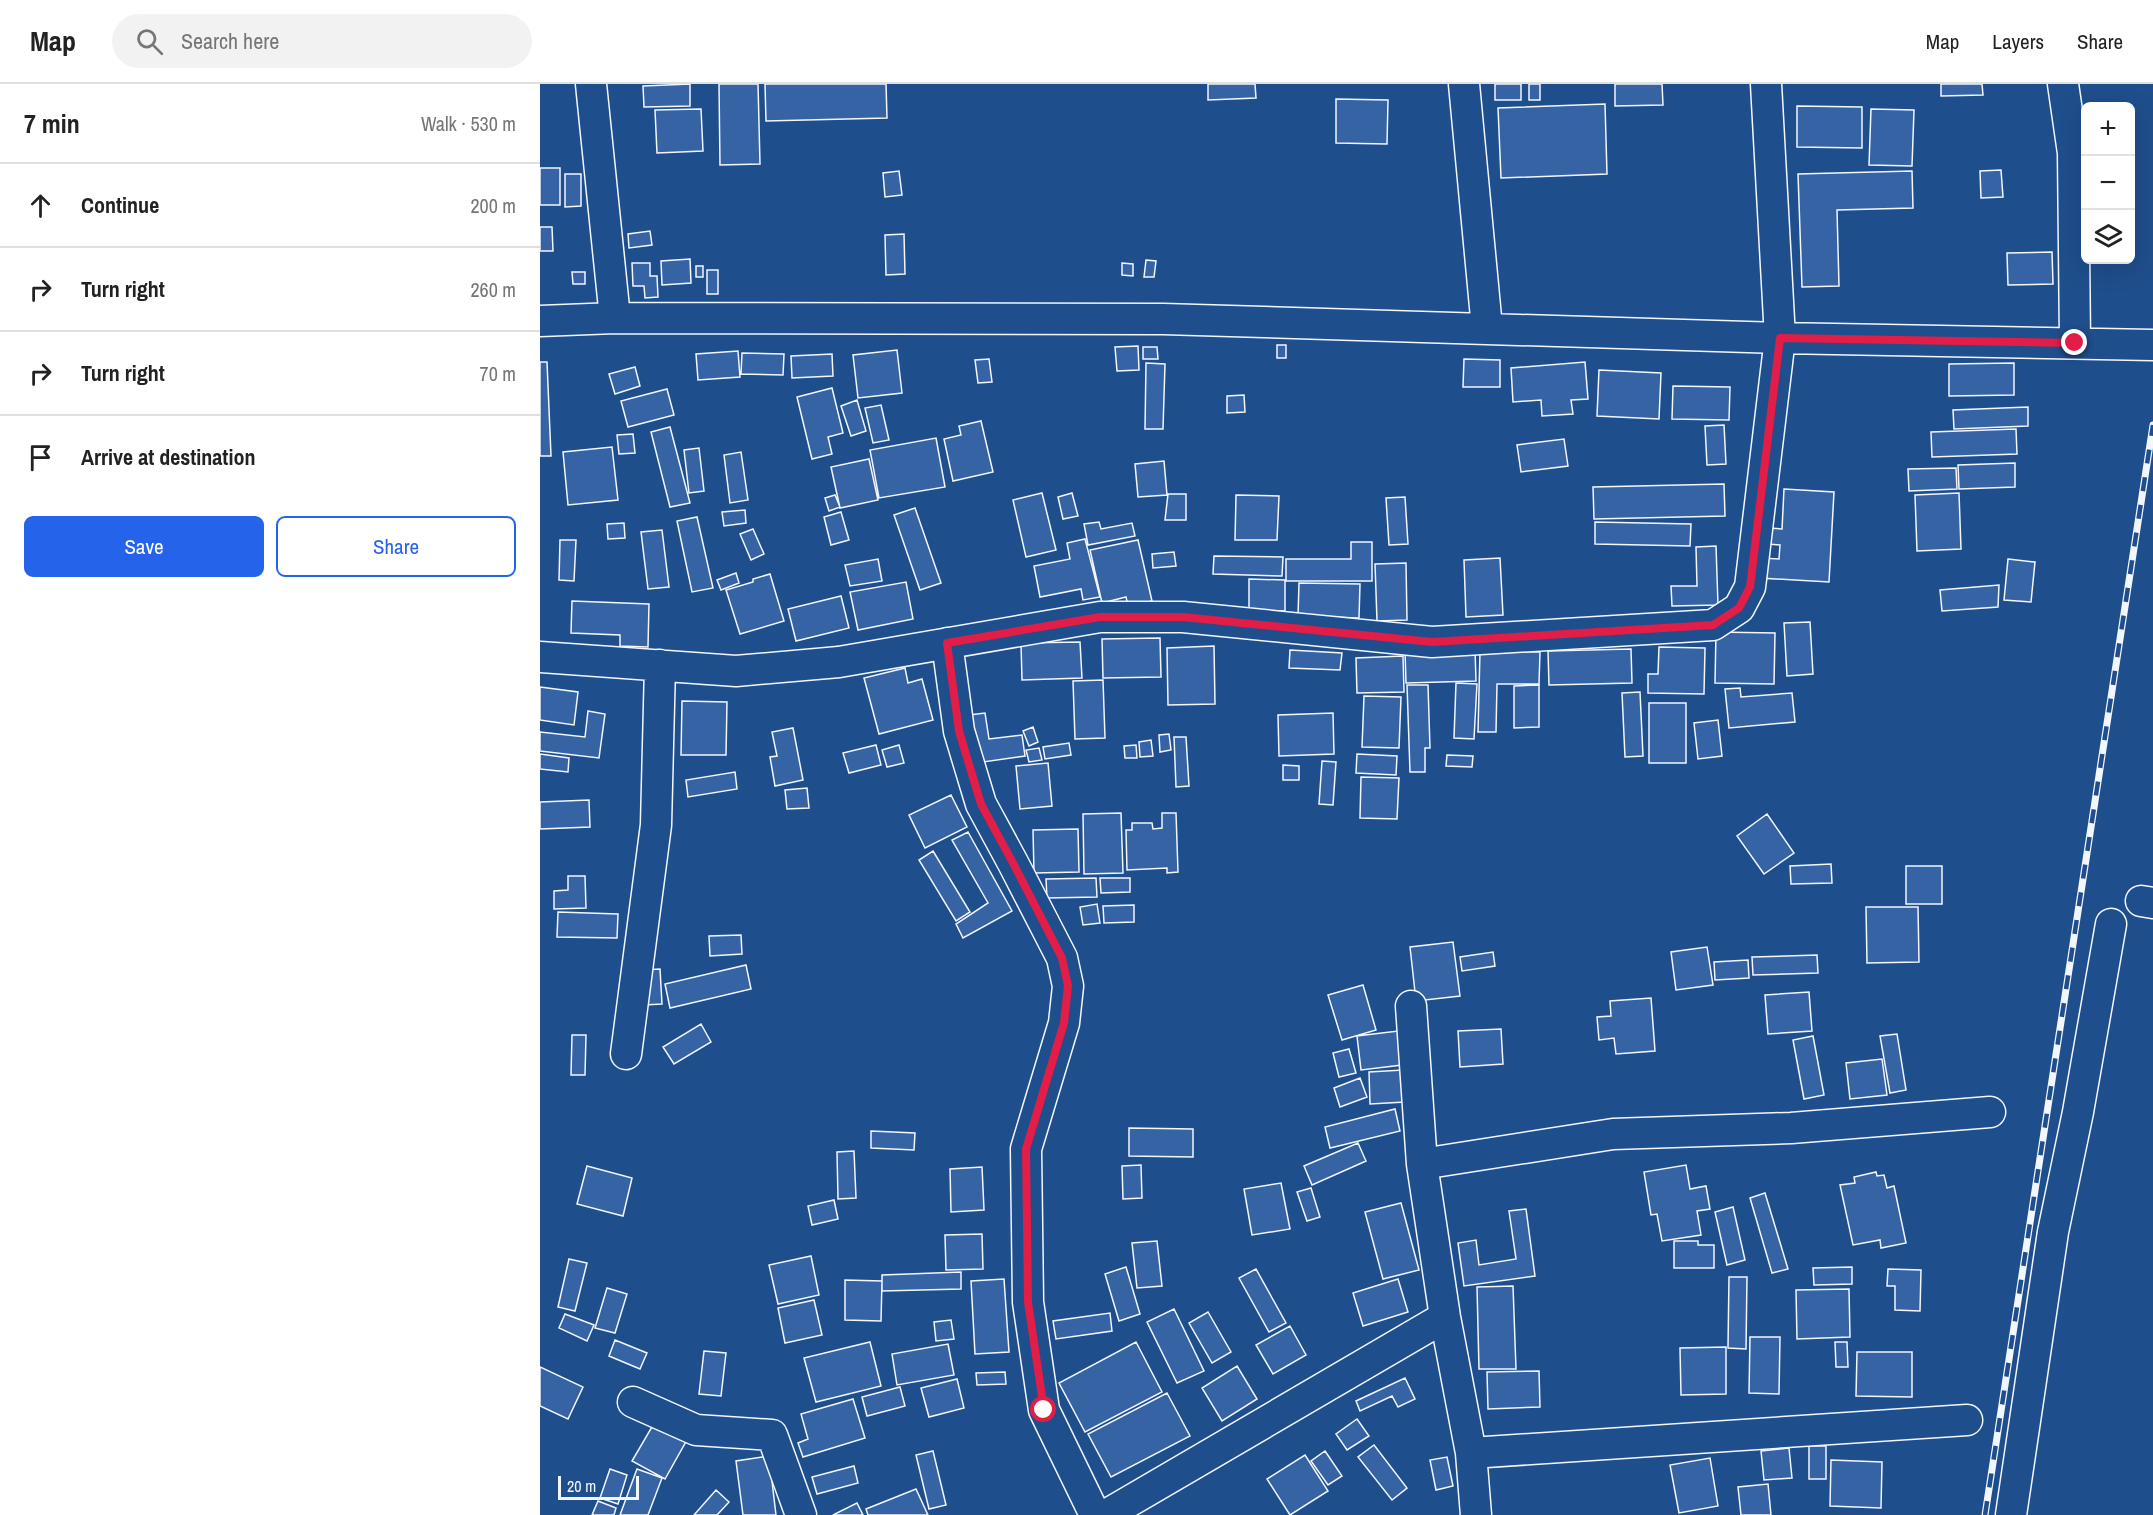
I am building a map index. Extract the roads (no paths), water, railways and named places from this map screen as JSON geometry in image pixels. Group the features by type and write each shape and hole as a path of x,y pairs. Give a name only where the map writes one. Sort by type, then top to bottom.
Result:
{"street":[{"path":"591,84 615,318"},
{"path":"1464,84 1486,328"},
{"path":"540,657 736,671 839,662 1100,617 1183,617 1432,642 1713,625 1739,608 1750,587 1780,338 1766,84"},
{"path":"2063,84 2073,153 2075,343"},
{"path":"540,321 615,318 1163,319 1780,338 2153,345"},
{"path":"947,643 959,731 981,804 1062,958 1068,986 1064,1023 1026,1149 1028,1302 1044,1410 1095,1515"},
{"path":"626,1054 656,825 660,665"},
{"path":"2011,1515 2053,1232 2078,1112 2111,924"},
{"path":"1411,1006 1422,1164 1445,1317 1471,1452 1476,1515"},
{"path":"1422,1164 1612,1134 1791,1128 1990,1112"},
{"path":"1106,1515 1445,1317"},
{"path":"633,1402 696,1430 772,1435 801,1515"},
{"path":"1471,1452 1967,1420"}],"railway":[{"path":"1985,1515 2153,425"}]}
